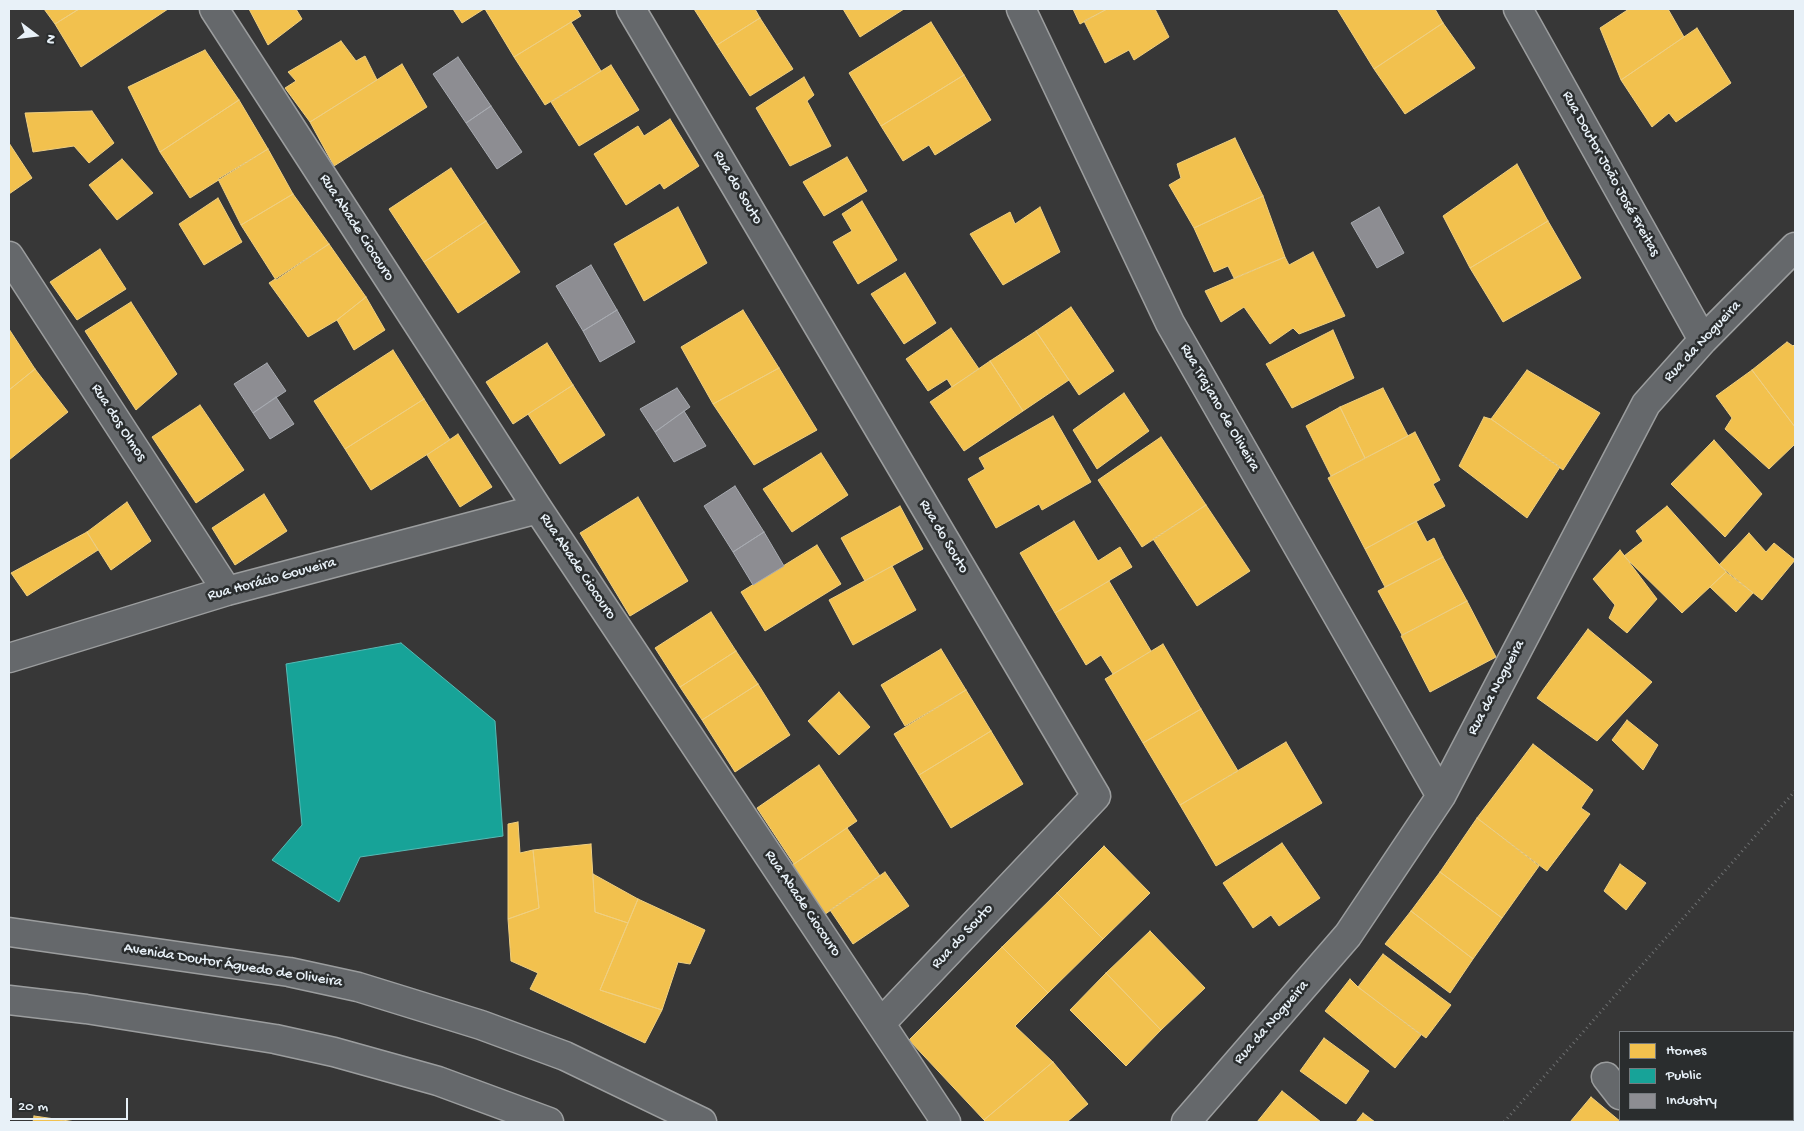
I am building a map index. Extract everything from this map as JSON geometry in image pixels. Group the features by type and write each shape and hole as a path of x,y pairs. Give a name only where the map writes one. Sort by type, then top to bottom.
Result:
{"street":[{"name":"Rua Abade Ciocouro","path":"214,9 538,509 946,1122"},
{"name":"Rua do Souto","path":"631,9 1096,796 881,1023"},
{"name":"Rua Trajano de Oliveira","path":"1021,9 1170,323 1440,796"},
{"name":"Rua Doutor João José Freitas","path":"1518,9 1702,340"},
{"name":"Rua da Nogueira","path":"1186,1122 1348,935 1440,796 1646,404 1702,340 1795,247"},
{"name":"Rua dos Olmos","path":"9,256 227,591"},
{"name":"Rua Horácio Gouveira","path":"9,658 227,591 538,509"},
{"name":"Avenida Doutor Águedo de Oliveira","path":"9,932 289,972 358,987 481,1025 565,1056 702,1122"},
{"path":"9,1000 96,1010 275,1039 334,1052 438,1081 548,1122"}],"path":[{"path":"1504,1122 1795,791"}],"building: Homes":[{"path":"44,9 79,9 55,24"},
{"path":"79,9 168,9 81,67 55,24"},
{"path":"249,9 296,9 302,19 268,45"},
{"path":"453,9 484,9 462,23"},
{"path":"485,9 577,9 581,16 514,57"},
{"path":"694,9 755,9 760,18 717,45"},
{"path":"843,9 904,9 860,37"},
{"path":"1073,9 1107,9 1080,24"},
{"path":"1107,9 1155,9 1169,37 1134,60 1129,50 1105,63 1084,21"},
{"path":"1337,9 1435,9 1443,23 1374,69"},
{"path":"1629,9 1668,9 1684,37 1621,80 1600,28"},
{"path":"760,18 793,69 750,96 717,45"},
{"path":"571,22 601,71 545,105 514,57"},
{"path":"931,22 964,75 881,126 849,73"},
{"path":"1443,23 1475,68 1405,114 1374,69"},
{"path":"1697,28 1731,83 1676,122 1669,113 1652,127 1621,80"},
{"path":"341,41 356,61 365,56 377,80 310,122 285,88 296,81 288,72"},
{"path":"205,50 239,100 160,152 128,87"},
{"path":"402,64 427,107 334,166 310,122"},
{"path":"611,65 639,110 579,146 551,102"},
{"path":"964,75 991,120 935,155 929,145 903,161 881,126"},
{"path":"804,77 814,95 807,101 831,146 790,166 756,108"},
{"path":"239,100 268,149 190,198 160,152"},
{"path":"92,111 114,143 89,163 74,146 33,152 25,113"},
{"path":"670,119 699,166 664,189 660,183 626,205 594,154 638,126 644,136"},
{"path":"1235,138 1263,196 1194,228 1169,185 1181,178 1177,164"},
{"path":"9,143 32,178 9,194"},
{"path":"268,149 293,194 241,225 218,179"},
{"path":"847,157 867,191 824,216 803,182"},
{"path":"122,159 153,193 117,220 89,185"},
{"path":"1517,164 1548,221 1470,268 1443,216"},
{"path":"451,168 486,221 424,262 389,209"},
{"path":"293,194 329,244 276,280 241,225"},
{"path":"1263,196 1285,257 1234,278 1228,266 1214,272 1194,228"},
{"path":"218,198 242,242 204,265 179,224"},
{"path":"862,201 897,260 858,284 833,242 852,231 842,214"},
{"path":"678,207 707,263 644,301 614,244"},
{"path":"1040,207 1060,252 1003,285 970,234 1010,212 1015,224"},
{"path":"486,221 520,272 458,313 424,262"},
{"path":"1548,221 1581,278 1503,322 1470,268"},
{"path":"329,244 366,297 337,320 308,337 269,283"},
{"path":"100,249 126,289 77,320 50,282"},
{"path":"1313,252 1345,316 1299,334 1293,328 1270,344 1244,307 1221,322 1205,291 1285,257 1289,265"},
{"path":"905,273 936,323 904,344 871,294"},
{"path":"366,297 385,330 354,350 337,320"},
{"path":"131,302 177,374 136,410 85,331"},
{"path":"1071,307 1114,371 1079,395 1036,331"},
{"path":"743,310 779,368 713,404 681,347"},
{"path":"951,328 979,369 952,387 947,379 928,391 906,359"},
{"path":"9,329 35,369 9,390"},
{"path":"1333,330 1354,378 1292,408 1266,364"},
{"path":"1036,331 1069,380 1023,411 990,361"},
{"path":"1787,342 1793,346 1795,344 1795,427 1752,370"},
{"path":"547,343 573,385 513,424 486,382"},
{"path":"393,350 424,399 345,449 314,401"},
{"path":"990,361 1023,411 964,451 930,402"},
{"path":"779,368 817,430 754,465 713,404"},
{"path":"35,369 68,412 9,460 9,390"},
{"path":"1527,370 1600,413 1563,470 1491,419"},
{"path":"1752,370 1795,427 1795,444 1769,469 1725,429 1732,418 1716,396"},
{"path":"573,385 605,435 560,464 528,414"},
{"path":"1383,388 1408,436 1365,458 1340,407"},
{"path":"1124,393 1149,431 1097,469 1073,430"},
{"path":"424,399 450,440 371,490 345,449"},
{"path":"200,405 244,470 196,503 152,437"},
{"path":"1340,407 1365,458 1331,476 1306,426"},
{"path":"1053,416 1091,482 1042,510 1039,504 996,528 968,479 985,469 979,458"},
{"path":"1484,417 1491,419 1560,467 1527,518 1459,466"},
{"path":"1415,432 1440,480 1433,484 1445,506 1365,549 1328,478"},
{"path":"458,434 492,487 460,507 427,455"},
{"path":"1161,437 1206,505 1142,547 1098,480"},
{"path":"1714,440 1762,494 1725,537 1671,484"},
{"path":"821,453 848,495 792,532 763,489"},
{"path":"264,494 287,531 235,565 212,528"},
{"path":"638,497 688,581 630,616 580,533"},
{"path":"127,502 151,541 111,570 87,532"},
{"path":"1206,505 1250,571 1197,606 1153,539"},
{"path":"900,506 923,549 865,581 841,538"},
{"path":"1667,506 1726,572 1682,613 1624,556 1643,541 1636,531"},
{"path":"1074,521 1098,561 1120,547 1132,567 1055,613 1020,553"},
{"path":"1416,521 1427,542 1434,538 1443,557 1385,587 1365,549"},
{"path":"87,532 98,550 27,596 11,573"},
{"path":"1749,533 1766,552 1774,543 1795,560 1762,600 1719,565"},
{"path":"817,545 841,584 765,631 741,592"},
{"path":"1620,550 1657,599 1627,633 1609,618 1615,605 1593,579"},
{"path":"1443,557 1467,601 1402,635 1378,591"},
{"path":"892,566 916,610 853,645 829,600"},
{"path":"1726,572 1753,593 1736,612 1710,587"},
{"path":"1109,581 1151,651 1113,674 1101,655 1086,665 1055,613"},
{"path":"1467,601 1496,657 1430,692 1401,636"},
{"path":"711,612 736,651 680,687 655,648"},
{"path":"1588,629 1652,682 1597,741 1537,698"},
{"path":"1163,644 1201,709 1143,743 1105,679"},
{"path":"941,649 966,690 905,726 881,685"},
{"path":"736,651 758,684 702,720 680,687"},
{"path":"758,684 790,735 735,772 702,720"},
{"path":"966,690 991,731 919,775 894,734"},
{"path":"839,692 870,727 839,755 808,721"},
{"path":"1201,709 1238,771 1180,805 1143,743"},
{"path":"1627,720 1658,745 1643,770 1612,740"},
{"path":"991,731 1023,784 951,828 919,775"},
{"path":"1286,742 1322,803 1216,866 1180,805"},
{"path":"1533,744 1593,790 1581,808 1590,814 1547,871 1477,818"},
{"path":"819,765 857,821 794,864 757,808"},
{"path":"1477,818 1539,866 1502,918 1440,872"},
{"path":"518,822 520,853 533,850 539,908 508,919 508,824"},
{"path":"847,828 880,876 821,917 788,868"},
{"path":"1282,843 1320,898 1279,926 1271,915 1253,928 1223,883"},
{"path":"591,844 595,912 628,923 600,990 662,1010 645,1043 530,989 538,973 511,961 508,919 539,908 533,850"},
{"path":"1104,846 1150,893 1103,939 1057,893"},
{"path":"1620,864 1646,883 1626,910 1604,891"},
{"path":"885,872 909,906 853,944 830,910"},
{"path":"1440,872 1502,918 1473,959 1411,911"},
{"path":"593,874 638,899 628,923 595,912"},
{"path":"1057,893 1103,939 1048,993 1002,947"},
{"path":"638,899 705,930 690,964 678,962 662,1010 600,990"},
{"path":"1411,911 1473,959 1450,993 1385,944"},
{"path":"1150,931 1205,988 1161,1030 1106,973"},
{"path":"1002,947 1048,993 1015,1026 1053,1062 984,1120 909,1040"},
{"path":"1383,954 1451,1005 1426,1038 1358,987"},
{"path":"1106,973 1161,1030 1126,1066 1070,1010"},
{"path":"1350,979 1421,1035 1395,1068 1325,1011"},
{"path":"1324,1038 1369,1071 1346,1104 1300,1071"},
{"path":"1053,1062 1088,1104 1067,1122 986,1122 984,1120"},
{"path":"1282,1091 1321,1122 1257,1122"},
{"path":"1591,1097 1621,1122 1570,1122"},
{"path":"1363,1113 1375,1122 1356,1122"},
{"path":"34,1116 76,1122 33,1122"},
{"path":"1750,1121 1751,1122 1722,1122"}],"building: Public":[{"path":"401,643 495,721 503,836 360,857 339,902 272,860 302,825 286,664"}],"building: Industry":[{"path":"458,57 491,106 466,123 433,74"},
{"path":"491,106 522,152 497,169 466,123"},
{"path":"1379,207 1404,253 1377,268 1351,223"},
{"path":"591,265 617,310 583,331 556,286"},
{"path":"617,310 635,342 600,362 583,331"},
{"path":"267,363 286,391 253,413 234,384"},
{"path":"677,388 690,407 655,432 640,409"},
{"path":"276,397 294,424 270,439 253,413"},
{"path":"684,411 706,446 674,462 655,432"},
{"path":"735,486 764,532 733,552 704,506"},
{"path":"764,532 784,566 753,585 733,552"}]}
